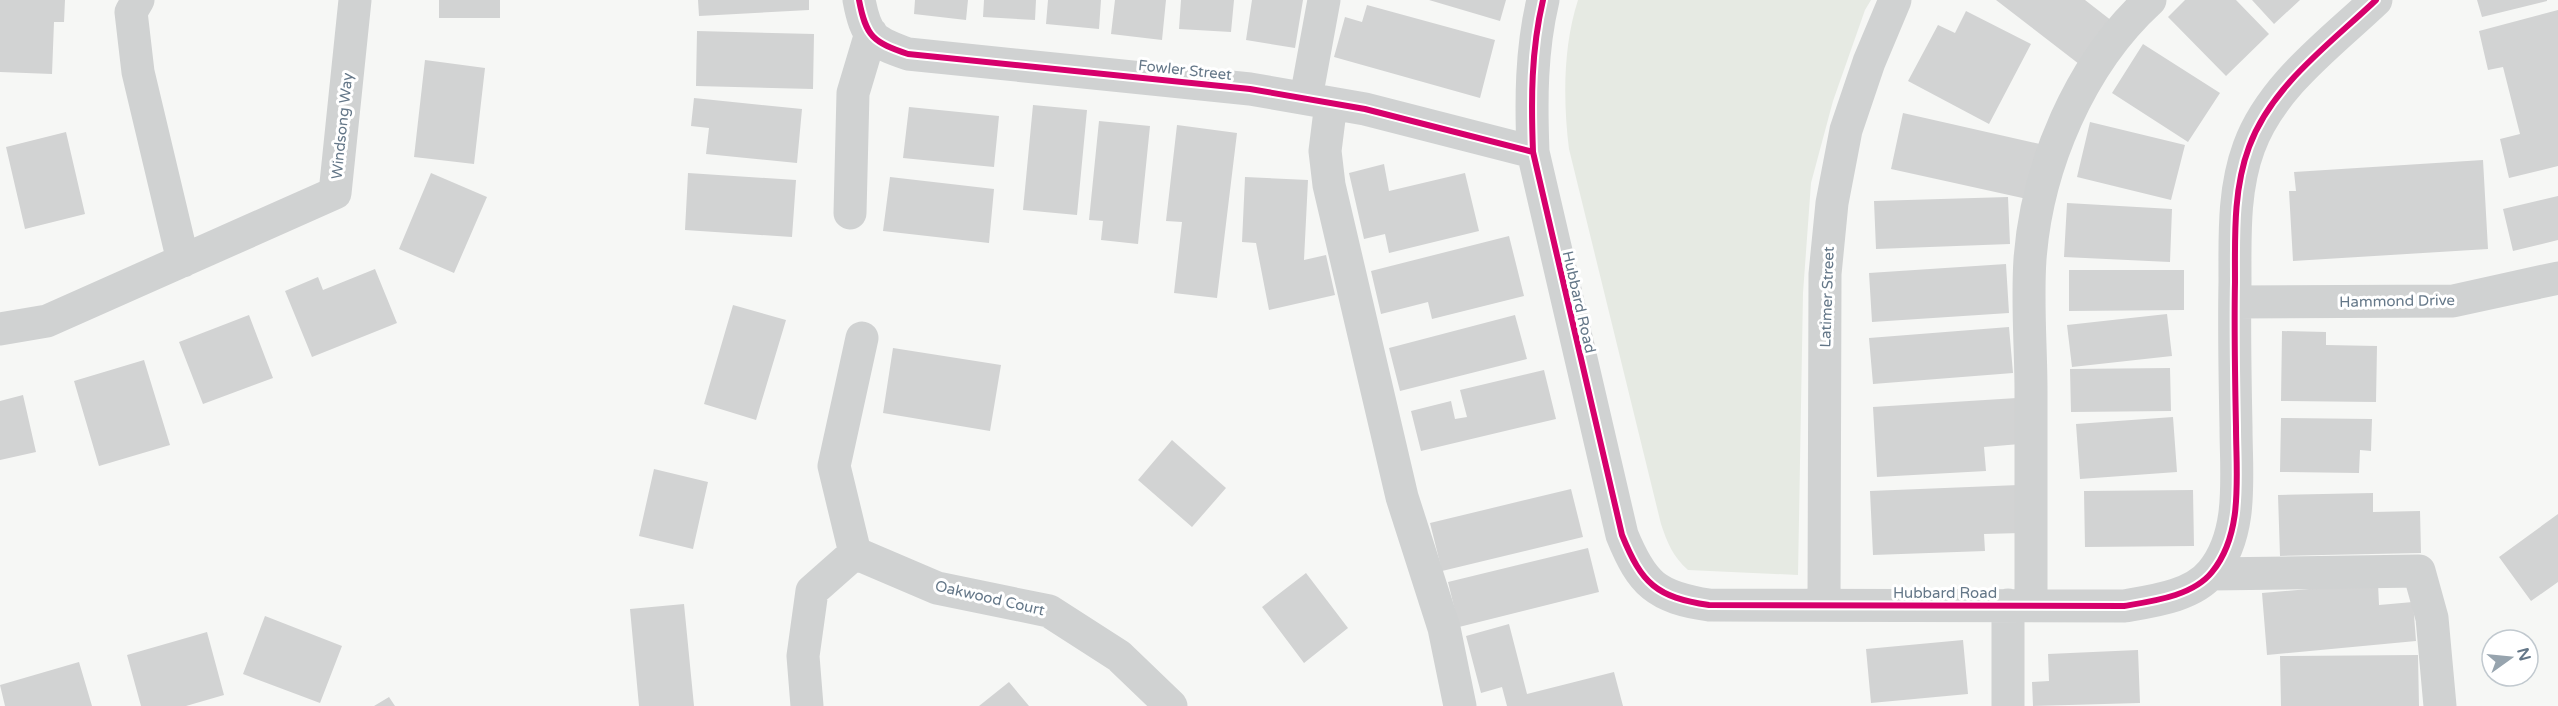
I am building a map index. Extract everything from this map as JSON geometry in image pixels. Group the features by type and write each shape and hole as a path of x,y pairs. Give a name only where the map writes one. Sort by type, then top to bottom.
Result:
{"street":[{"path":"138,0 131,12 138,72 183,261"},
{"name":"Windsong Way","path":"0,329 47,321 335,193 355,0"},
{"path":"850,213 853,93 871,33 864,26 860,0"},
{"path":"1324,0 1318,100 1329,184 1402,497 1444,628 1460,706"},
{"name":"Hubbard Road","path":"1543,0 1536,31 1530,90 1533,152 1622,535 1634,566 1657,590 1682,601 1709,605 2124,606 2157,601 2187,590 2211,574 2228,549 2236,491 2235,228 2239,184 2249,146 2271,104 2376,0"},
{"name":"Latimer Street","path":"1824,605 1825,274 1832,202 1846,130 1869,62 1895,0"},
{"path":"2008,706 2020,605 2030,259 2039,198 2055,141 2081,90 2111,44 2150,0"},
{"name":"Fowler Street","path":"871,33 882,45 908,54 1250,89 1318,100 1533,152"},
{"name":"Hammond Drive","path":"2235,302 2453,301 2558,278"},
{"path":"807,706 803,656 812,591 855,553 834,466 862,338"},
{"name":"Oakwood Court","path":"855,553 937,588 1049,611 1119,656 1171,706"},
{"path":"2211,574 2419,571 2432,618 2440,706"}],"shaded area":[{"path":"1578,0 1871,0 1865,10 1833,101 1811,183 1803,293 1798,575 1688,570 1671,549 1661,524 1569,149 1566,112 1567,55"}],"building":[{"path":"0,0 65,0 64,22 54,22 52,74 0,72"},
{"path":"439,0 500,0 500,18 439,18"},
{"path":"698,0 809,0 809,10 699,16"},
{"path":"915,0 968,0 966,20 914,14"},
{"path":"984,0 1036,0 1035,20 983,17"},
{"path":"1048,0 1101,0 1099,29 1046,24"},
{"path":"1115,0 1166,0 1162,40 1111,34"},
{"path":"1181,0 1234,0 1231,32 1179,29"},
{"path":"1252,0 1303,0 1295,48 1246,40"},
{"path":"1429,0 1506,0 1500,21"},
{"path":"1996,0 2085,0 2112,21 2079,64"},
{"path":"2185,0 2236,0 2269,34 2226,76 2168,17"},
{"path":"2252,0 2300,0 2274,24"},
{"path":"2477,0 2547,0 2547,1 2482,17"},
{"path":"1367,5 1495,40 1480,98 1334,57 1345,17 1362,22"},
{"path":"2558,10 2558,166 2509,178 2500,139 2520,134 2503,67 2488,70 2479,31"},
{"path":"1966,11 2031,44 1989,124 1908,81 1938,25 1955,33"},
{"path":"697,31 814,34 813,89 696,86"},
{"path":"2143,44 2220,93 2188,142 2112,93"},
{"path":"425,60 485,68 474,164 414,157"},
{"path":"694,98 802,109 797,163 706,154 709,128 691,126"},
{"path":"1033,105 1087,110 1077,215 1023,210"},
{"path":"909,107 999,116 994,167 903,158"},
{"path":"1903,113 2040,144 2027,199 1891,169"},
{"path":"1099,121 1150,126 1138,244 1101,240 1103,221 1089,220"},
{"path":"2090,122 2185,145 2171,200 2077,177"},
{"path":"1177,125 1237,133 1217,298 1174,293 1182,222 1166,221"},
{"path":"66,132 85,214 25,229 6,147"},
{"path":"2483,160 2488,249 2293,261 2289,191 2296,191 2294,172"},
{"path":"1384,164 1389,191 1465,173 1479,231 1389,253 1385,234 1364,239 1349,173"},
{"path":"431,173 487,197 454,273 399,249"},
{"path":"688,173 796,180 792,237 685,230"},
{"path":"890,177 994,189 989,243 883,231"},
{"path":"1245,177 1308,180 1304,260 1326,255 1335,295 1269,310 1256,243 1242,242"},
{"path":"2558,196 2558,240 2513,251 2503,209"},
{"path":"2008,197 2010,244 1876,249 1874,201"},
{"path":"2067,203 2172,209 2170,262 2064,257"},
{"path":"1509,236 1524,296 1432,319 1428,302 1381,314 1371,271"},
{"path":"2006,264 2009,313 1872,322 1869,273"},
{"path":"375,269 397,323 312,357 285,291 318,277 323,290"},
{"path":"2069,270 2184,270 2184,310 2069,311"},
{"path":"733,305 786,320 756,420 704,404"},
{"path":"2167,314 2172,356 2072,367 2067,325"},
{"path":"249,315 273,378 203,404 179,342"},
{"path":"1515,315 1527,359 1400,391 1389,348"},
{"path":"2009,327 2013,373 1873,384 1869,338"},
{"path":"2282,331 2326,332 2326,345 2377,346 2376,402 2281,401"},
{"path":"893,348 1001,365 990,431 883,413"},
{"path":"144,360 170,445 99,466 74,381"},
{"path":"2170,368 2171,411 2071,412 2070,369"},
{"path":"1544,370 1556,419 1421,451 1411,411 1451,401 1455,419 1467,417 1460,390"},
{"path":"23,395 36,452 0,460 0,401"},
{"path":"2017,398 2020,444 1984,447 1986,471 1877,477 1873,407"},
{"path":"2173,417 2177,472 2080,479 2076,424"},
{"path":"2281,418 2372,419 2371,451 2360,450 2359,473 2280,472"},
{"path":"1172,440 1226,488 1192,527 1138,480"},
{"path":"654,469 708,482 693,549 639,536"},
{"path":"2019,485 2021,533 1984,534 1985,551 1873,555 1870,491"},
{"path":"1571,489 1583,537 1442,571 1430,523"},
{"path":"2193,490 2194,546 2085,547 2084,491"},
{"path":"2373,493 2373,512 2420,511 2421,553 2280,556 2278,495"},
{"path":"2558,514 2558,582 2531,601 2499,557"},
{"path":"1588,548 1599,592 1459,627 1448,582"},
{"path":"1306,573 1348,628 1304,663 1262,607"},
{"path":"2378,583 2379,605 2413,602 2416,641 2267,655 2262,593"},
{"path":"684,604 694,706 639,706 630,609"},
{"path":"265,616 342,646 320,703 243,674"},
{"path":"1509,624 1527,694 1614,672 1623,706 1507,706 1502,687 1481,693 1466,636"},
{"path":"207,632 224,695 186,706 141,706 127,655"},
{"path":"1963,640 1968,694 1871,703 1866,649"},
{"path":"2138,650 2140,703 2033,706 2032,682 2049,681 2048,654"},
{"path":"2418,655 2419,706 2281,706 2280,656"},
{"path":"79,662 92,706 5,706 0,685"},
{"path":"1009,682 1029,706 979,706"},
{"path":"389,697 395,706 374,706"}],"cycle path":[{"path":"859,0 868,30 873,36 887,46 908,54 1250,89 1365,109 1533,152"},
{"path":"1543,0 1536,38 1533,76 1533,152 1622,535 1644,577 1663,592 1676,598 1709,605 2124,606 2172,596 2194,587 2212,572 2222,557 2234,522 2236,503 2235,231 2244,163 2259,125 2287,85 2322,49 2376,0"}]}
